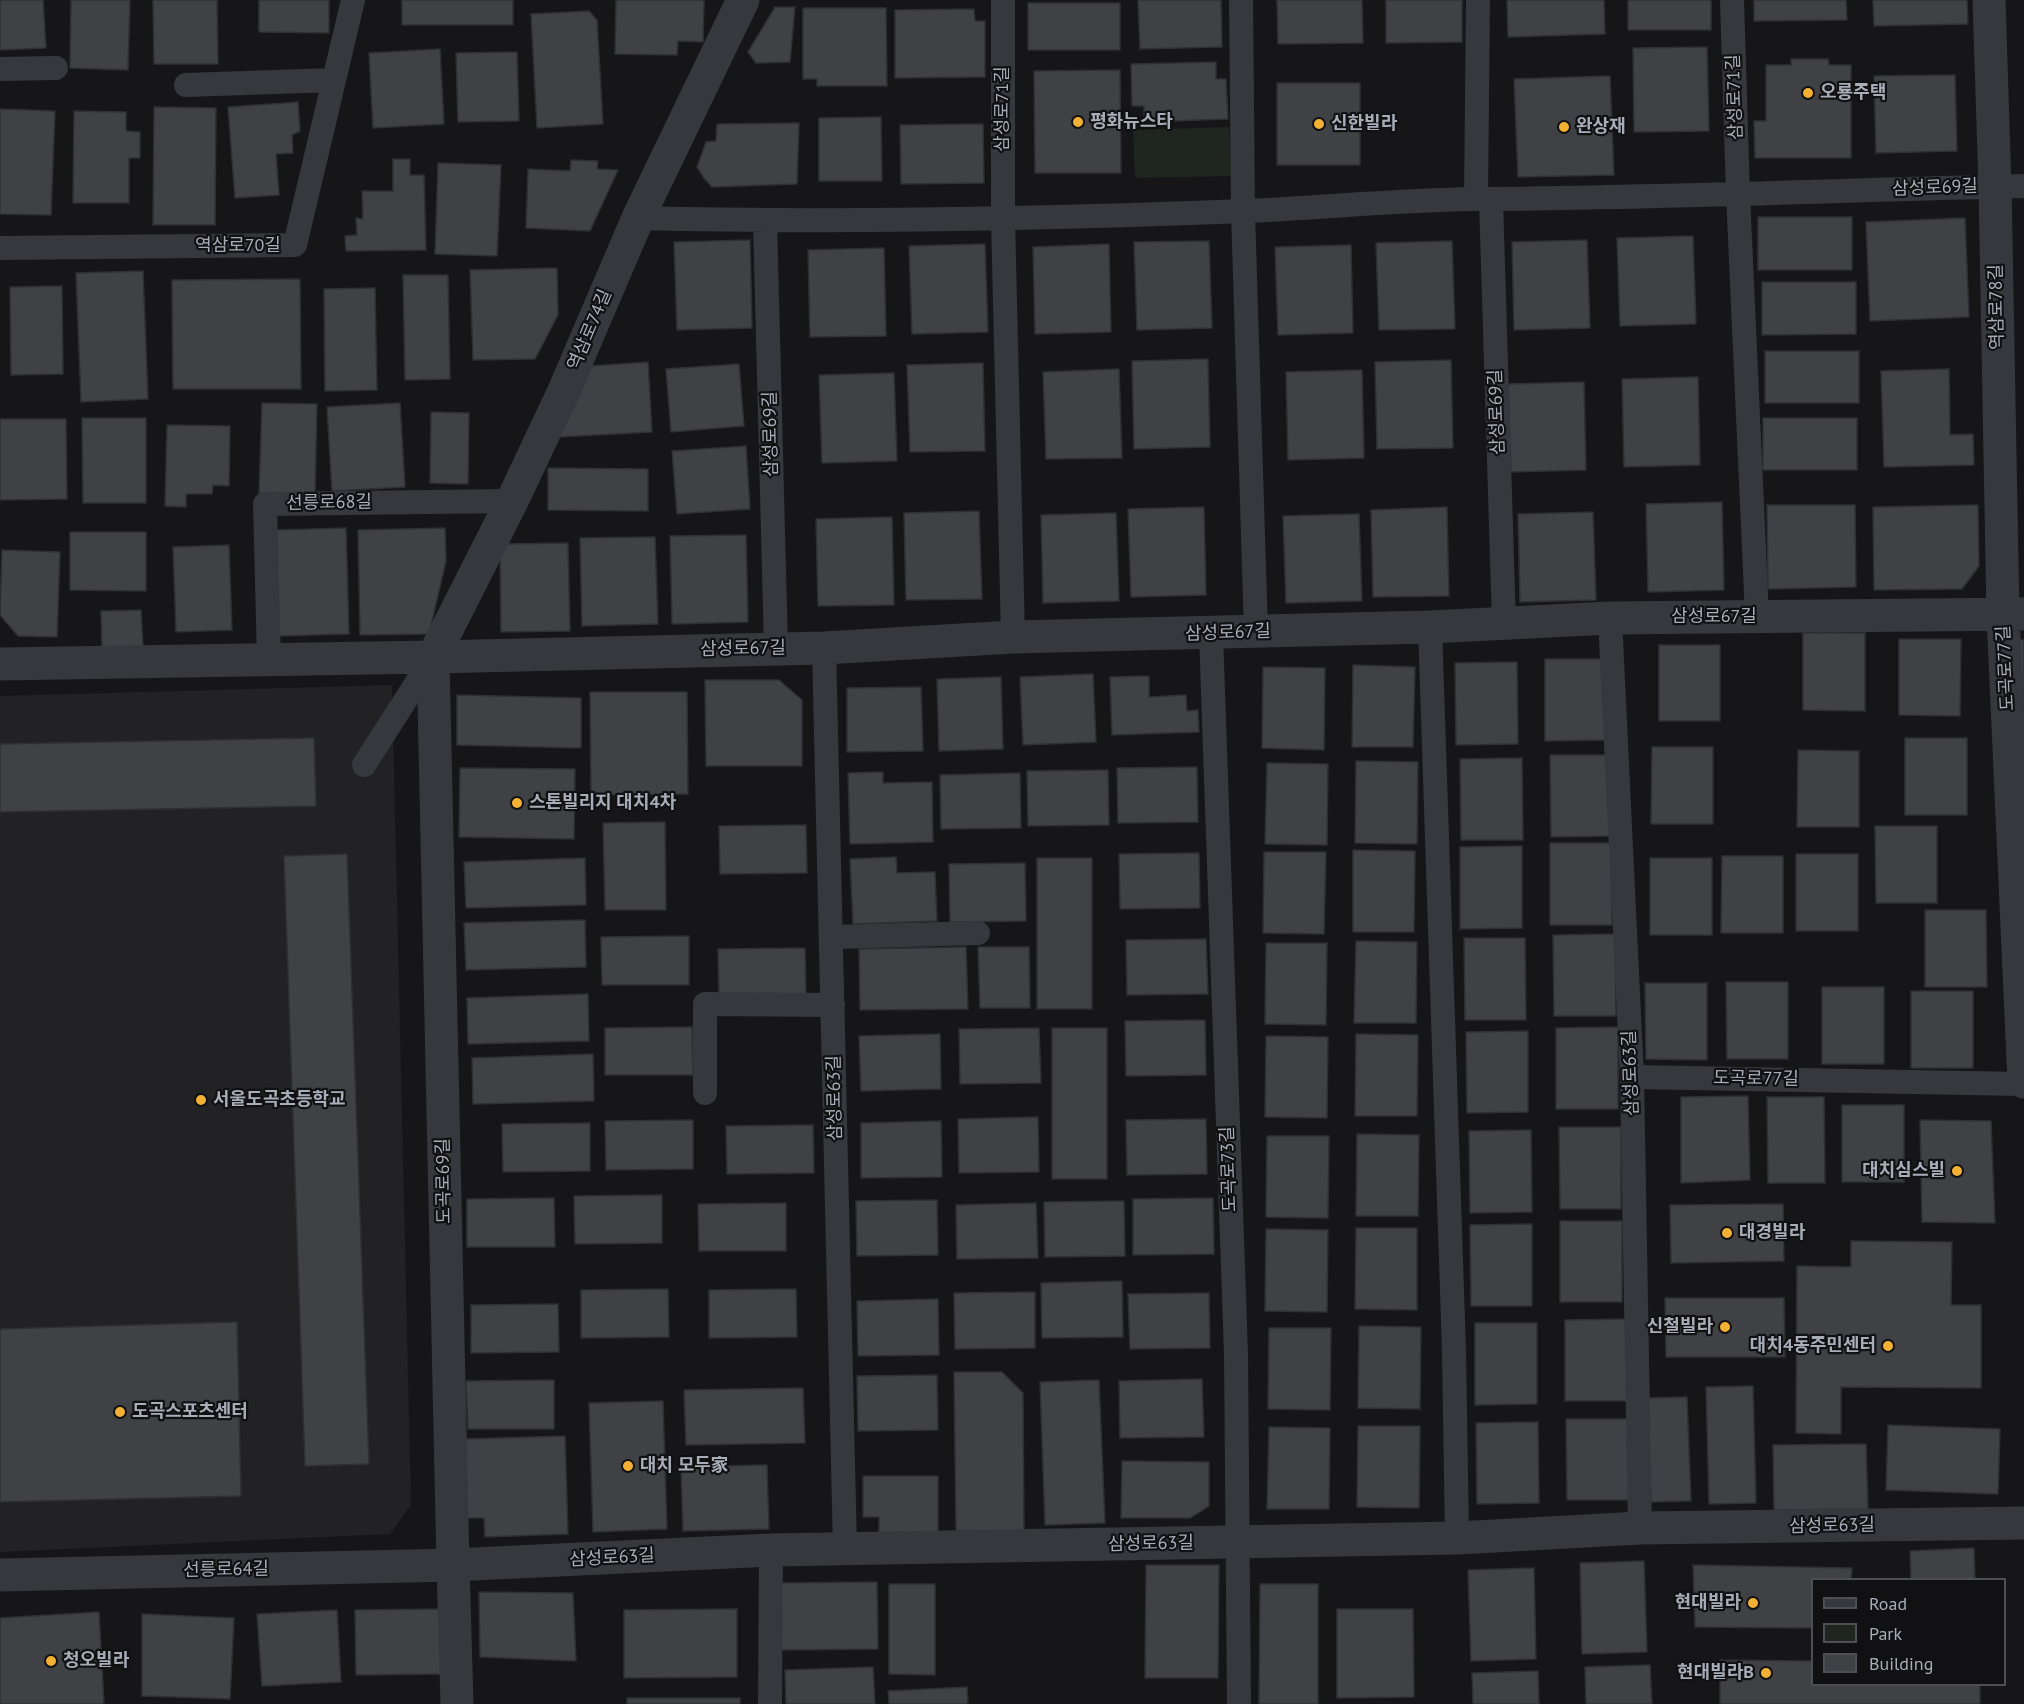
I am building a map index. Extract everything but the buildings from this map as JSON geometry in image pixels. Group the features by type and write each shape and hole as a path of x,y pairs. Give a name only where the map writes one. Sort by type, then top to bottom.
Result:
{"street":[{"name":"역삼로74길","path":"432,657 512,501 563,393 638,218 743,0"},
{"name":"역삼로78길","path":"1989,0 2009,186 2014,614"},
{"name":"삼성로67길","path":"432,657 824,648 1013,637 1430,627 1610,618 2014,614"},
{"name":"도곡로77길","path":"2014,614 2024,1083"},
{"path":"0,664 432,657"},
{"name":"도곡로69길","path":"432,657 458,1704"},
{"name":"삼성로63길","path":"453,1565 771,1550 1457,1538 1640,1528 2024,1523"},
{"name":"선릉로64길","path":"0,1575 453,1565"}],"lane":[{"name":"역삼로70길","path":"0,248 295,245 353,0"},
{"name":"삼성로71길","path":"1003,0 1003,218"},
{"path":"1241,0 1243,211 1256,632"},
{"path":"1478,0 1483,200"},
{"name":"삼성로71길","path":"1732,0 1738,194"},
{"path":"0,69 56,68"},
{"path":"186,85 334,80"},
{"name":"삼성로69길","path":"638,218 765,221 1003,218 1243,211 1483,200 2009,186"},
{"path":"1738,194 1757,616"},
{"name":"삼성로69길","path":"1483,200 1504,624"},
{"path":"1003,218 1013,637"},
{"name":"삼성로69길","path":"765,221 776,648"},
{"name":"선릉로68길","path":"269,660 266,504 512,501"},
{"name":"삼성로63길","path":"1610,618 1632,1077 1640,1528"},
{"path":"1430,627 1454,1350 1457,1538"},
{"name":"도곡로73길","path":"1211,633 1236,1354 1239,1704"},
{"name":"삼성로63길","path":"824,648 845,1549"},
{"path":"364,765 432,657"},
{"path":"832,937 978,933"},
{"path":"705,1094 705,1004 833,1005"},
{"name":"도곡로77길","path":"1632,1077 2024,1083"},
{"path":"770,1704 771,1550"}],"shaded area":[{"name":"서울도곡초등학교","path":"392,685 411,1505 390,1534 0,1552 0,696"}],"green space":[{"path":"1229,127 1231,176 1135,178 1133,130"}],"place":[{"name":"오룡주택","path":"1808,93"},
{"name":"평화뉴스타","path":"1078,122"},
{"name":"신한빌라","path":"1319,124"},
{"name":"완상재","path":"1564,127"},
{"name":"스톤빌리지 대치4차","path":"517,803"},
{"name":"서울도곡초등학교","path":"201,1100"},
{"name":"대치심스빌","path":"1957,1171"},
{"name":"대경빌라","path":"1727,1233"},
{"name":"신철빌라","path":"1725,1327"},
{"name":"대치4동주민센터","path":"1888,1346"},
{"name":"도곡스포츠센터","path":"120,1412"},
{"name":"대치 모두家","path":"628,1466"},
{"name":"현대빌라","path":"1753,1603"},
{"name":"청오빌라","path":"51,1661"},
{"name":"현대빌라B","path":"1766,1673"}]}
